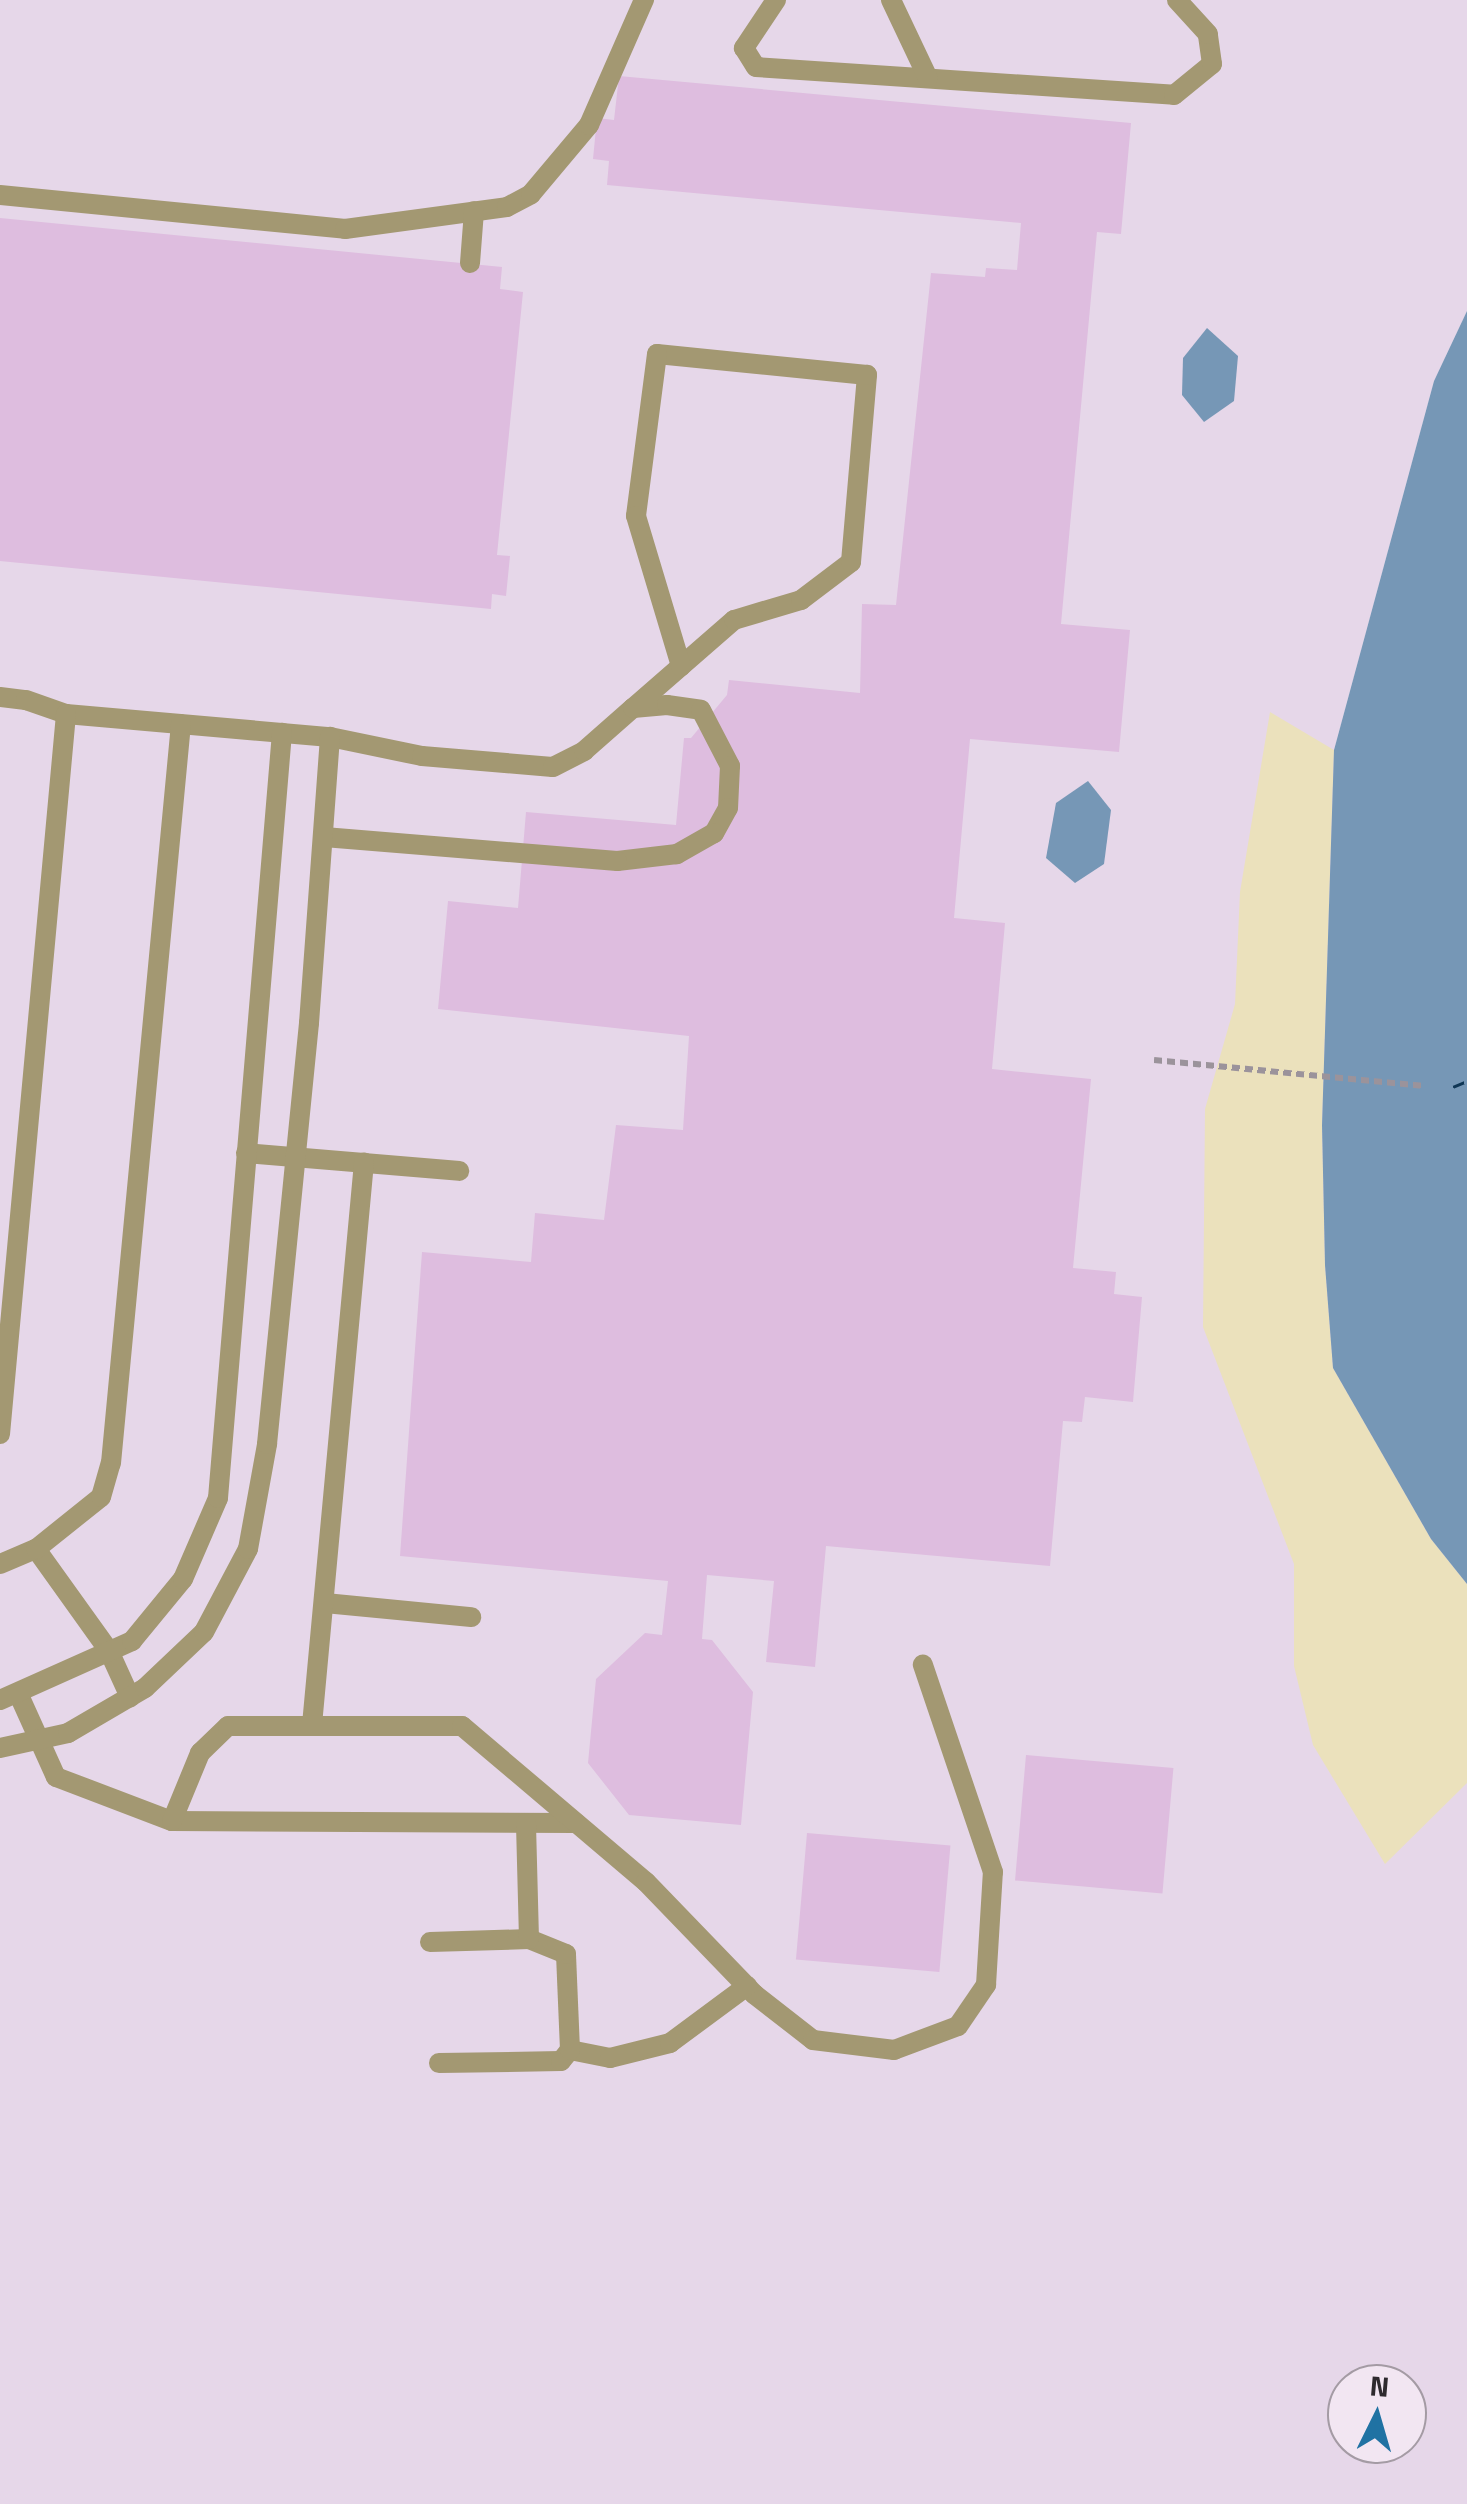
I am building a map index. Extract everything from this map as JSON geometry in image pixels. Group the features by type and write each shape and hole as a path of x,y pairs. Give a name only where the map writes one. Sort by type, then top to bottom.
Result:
{"lane":[{"path":"0,195 346,229 507,206 530,194 588,125 644,0"},
{"path":"776,0 744,48 756,67 1174,95 1212,64 1208,34 1178,0"},
{"path":"893,1 928,78"},
{"path":"470,263 474,211"},
{"path":"0,698 26,700 66,714 330,737 422,756 553,766 584,752 734,620 801,600 850,562 867,374 657,354 636,516 681,666"},
{"path":"324,837 618,860 676,854 714,834 728,808 730,766 701,710 667,705 633,708"},
{"path":"0,1434 66,714"},
{"path":"0,1564 36,1549 101,1498 111,1463 181,724"},
{"path":"282,733 218,1498 184,1579 132,1641 9,1696 39,1739 56,1777 172,1821 576,1823"},
{"path":"0,1748 68,1733 130,1697 204,1632 248,1548 267,1444 330,737"},
{"path":"246,1152 459,1170"},
{"path":"312,1725 364,1162"},
{"path":"36,1549 110,1651 130,1697"},
{"path":"325,1604 471,1617"},
{"path":"172,1821 200,1753 228,1726 462,1726 646,1882 746,1986 813,2040 894,2050 958,2026 986,1985 993,1872 923,1665"},
{"path":"526,1823 528,1939"},
{"path":"430,1942 528,1939 566,1954 570,2050 561,2061 439,2062"},
{"path":"570,2050 610,2058 670,2043 746,1986"}],"path":[{"path":"1154,1060 1425,1086"}],"shaded area":[{"path":"0,0 1467,0 1467,311 1434,381 1334,750 1467,1580 1467,2504 0,2504"}],"sand":[{"path":"1270,712 1334,750 1322,1125 1325,1265 1333,1368 1431,1539 1467,1584 1467,1783 1385,1864 1313,1745 1294,1666 1294,1564 1203,1327 1205,1109 1235,1004 1240,892"}],"water":[{"path":"1467,311 1467,1584 1431,1539 1333,1368 1325,1265 1322,1125 1334,750 1434,381"},
{"path":"1207,328 1238,356 1234,401 1204,422 1182,395 1183,358"},
{"path":"1088,781 1111,810 1104,864 1075,883 1046,858 1056,803"}],"building":[{"path":"619,76 1131,123 1121,234 1097,232 1061,624 1130,630 1119,752 970,739 954,918 1005,923 992,1069 1091,1079 1073,1268 1116,1272 1114,1294 1142,1297 1133,1402 1085,1397 1082,1422 1063,1421 1050,1566 826,1546 815,1667 766,1662 774,1581 707,1575 702,1639 712,1640 753,1692 741,1825 629,1815 588,1763 596,1679 645,1633 662,1635 668,1581 400,1556 422,1252 531,1262 535,1213 604,1220 616,1125 683,1130 689,1036 438,1009 448,901 518,908 526,812 676,825 684,738 691,738 727,695 729,680 860,693 862,604 896,605 931,273 985,277 986,268 1017,270 1021,223 607,185 609,161 593,159 597,118 614,120"},
{"path":"0,218 502,267 500,289 523,292 497,555 510,556 506,596 492,594 491,609 0,561"},
{"path":"1026,1755 1173,1768 1162,1893 1015,1881"},
{"path":"807,1833 950,1846 939,1972 796,1960"}],"ferry route":[{"path":"1453,1087 1467,1081"}]}
